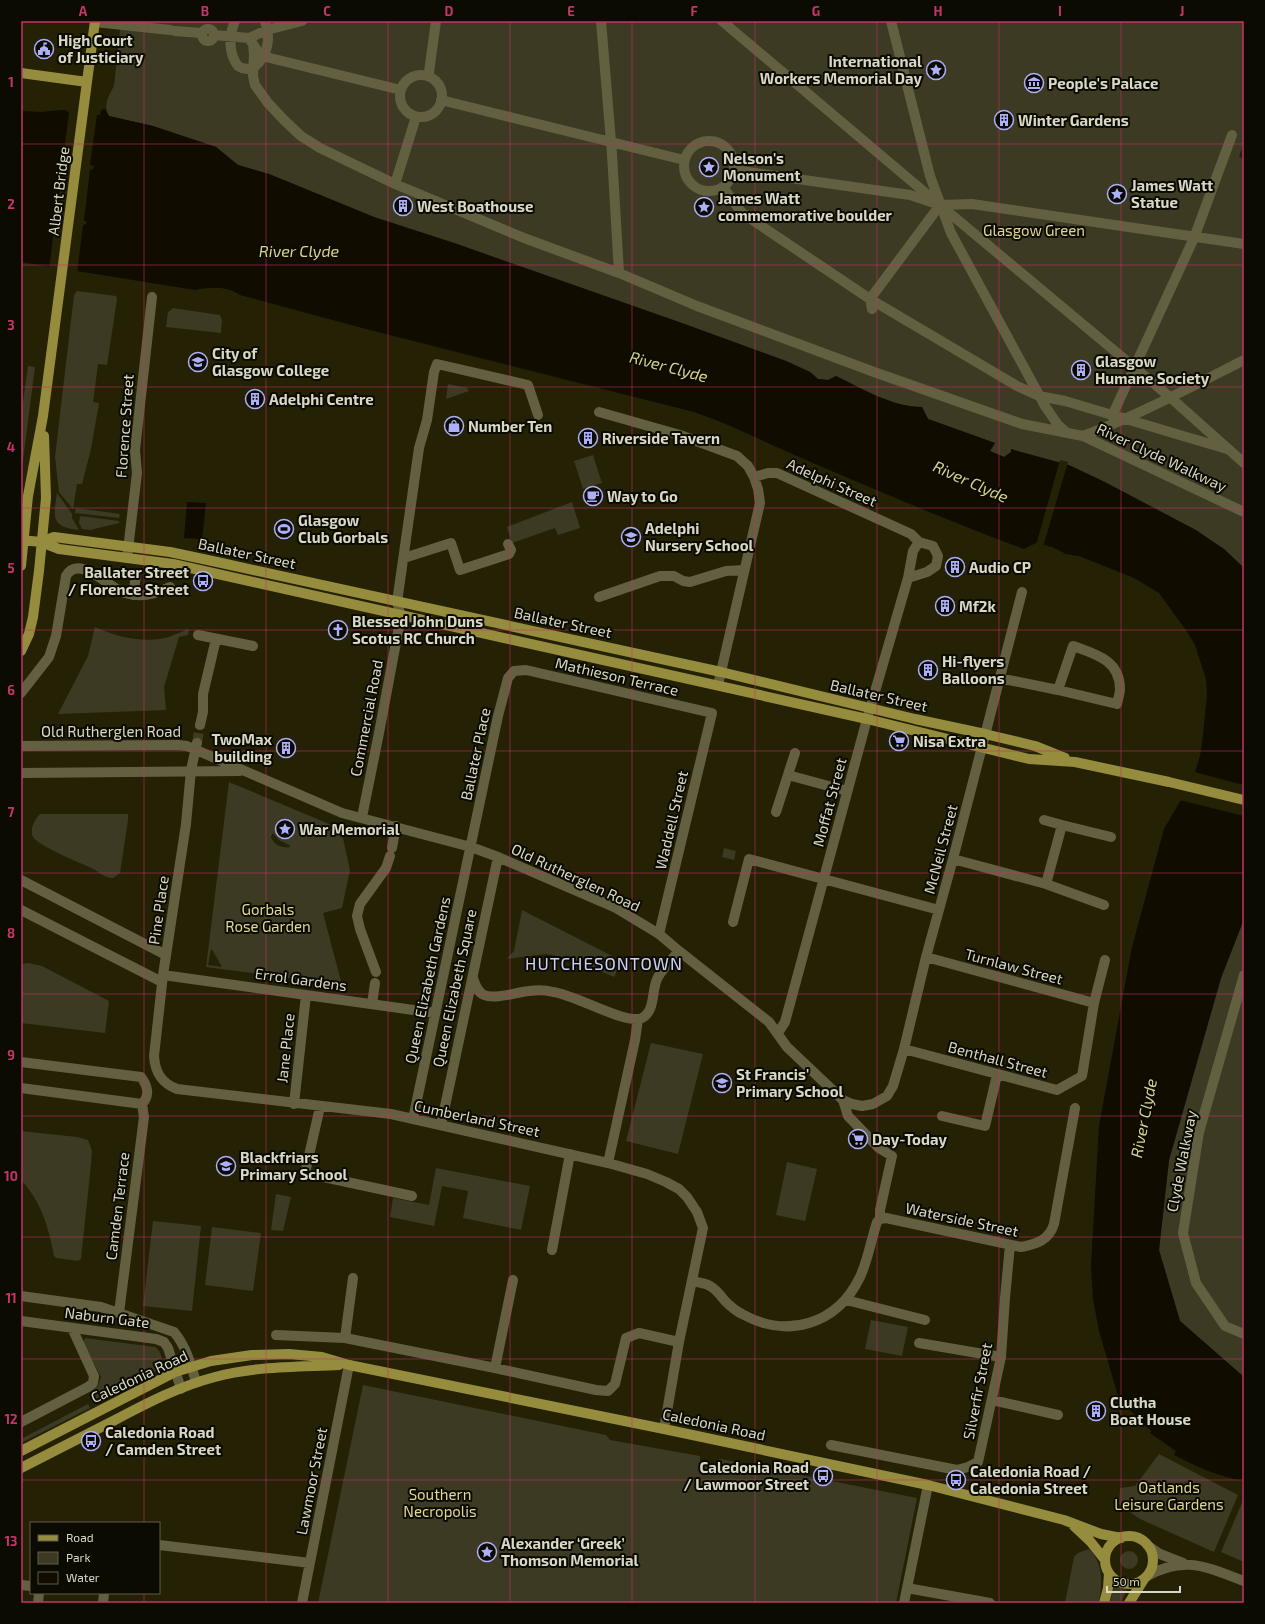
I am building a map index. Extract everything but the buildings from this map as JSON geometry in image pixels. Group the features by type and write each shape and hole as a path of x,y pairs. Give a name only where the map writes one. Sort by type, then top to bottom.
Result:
{"main road":[{"name":"Albert Bridge","path":"43,416 95,22"},
{"path":"21,73 88,82"},
{"path":"21,566 22,540 28,496 43,416"},
{"path":"21,651 28,634 32,617 46,498 43,416"},
{"name":"Ballater Street","path":"41,542 54,537 170,552 218,562 721,672 1034,746 1075,762"},
{"name":"Ballater Street","path":"22,540 41,542 59,549 173,564 401,616 718,685 867,719 1029,759 1075,762 1244,800"},
{"name":"Caledonia Road","path":"21,1451 175,1372 211,1361 252,1355 289,1354 322,1358 348,1365 664,1429 928,1485 1071,1523 1101,1534 1121,1538"},
{"name":"Caledonia Road","path":"21,1468 126,1414 196,1382 216,1376 254,1370 348,1365"},
{"name":"Caledonia Road","path":"1071,1523 1090,1541 1105,1560"},
{"path":"1104,1603 1108,1588 1109,1573 1105,1560 1110,1546 1121,1538 1129,1537 1136,1538 1147,1545 1152,1554 1152,1562 1151,1570 1129,1603"},
{"path":"1109,1573 1114,1579 1121,1583 1129,1584 1137,1583 1145,1577"}],"street":[{"path":"235,21 231,36 232,54 236,64 243,69 253,68 258,64 263,56 267,45 266,26"},
{"path":"251,41 266,26 302,21"},
{"path":"430,72 436,21"},
{"path":"600,21 619,273"},
{"path":"722,21 1171,398 1244,463"},
{"path":"891,21 930,176 951,234 1039,396 1058,425 1066,432"},
{"path":"95,22 202,34 205,30 209,29 213,30 214,35 231,36 251,41 258,52 263,56 401,90"},
{"name":"River Clyde Walkway","path":"251,41 254,54 253,80 256,88 275,112 301,136 320,148 395,184 524,238 619,273 697,306 964,404 1022,424 1083,436 1244,512"},
{"path":"425,75 431,78 438,85 441,91 439,107 432,114 423,117 408,113 402,105 400,99 401,90 408,79 415,76 425,75"},
{"path":"441,100 684,160"},
{"path":"395,184 415,120"},
{"path":"1112,416 1194,238 1232,135"},
{"path":"705,141 714,141 722,144 731,153 734,161 734,170 730,181 723,187 715,191 706,192 694,187 688,181 684,173 684,160 688,152 694,146 705,141"},
{"path":"734,170 910,195 940,205 972,204 1194,238 1244,244"},
{"path":"723,187 737,209 742,213 870,299 1017,386 1039,396 1065,401 1244,454"},
{"path":"872,309 870,299 940,205"},
{"name":"Florence Street","path":"127,558 136,473 135,450 152,297"},
{"path":"1083,436 1171,398 1244,360"},
{"name":"Commercial Road","path":"362,817 380,733 401,616 397,602 419,448 427,420 434,372 437,364 528,385 538,414"},
{"path":"600,412 680,435 737,456 748,466 754,477 760,503 718,685"},
{"name":"Adelphi Street","path":"754,477 768,472 777,473 911,534 919,542"},
{"path":"908,578 928,572 936,566 938,556 933,546 919,542"},
{"name":"Moffat Street","path":"778,1033 785,1022 847,791 908,578 913,551 919,542"},
{"path":"404,558 451,543 460,570 509,554 510,550 508,544"},
{"path":"21,693 49,657 56,636 68,573 74,569 88,571 113,588 133,595 154,594 170,587"},
{"path":"599,597 660,576 674,576 682,581 690,582 726,571 744,570"},
{"path":"133,595 136,576"},
{"name":"McNeil Street","path":"873,1104 881,1100 890,1092 904,1049 926,957 953,860 1022,592"},
{"path":"198,635 253,646"},
{"path":"200,725 203,712 203,694 216,639"},
{"path":"999,678 1117,704 1121,689 1117,671 1102,656 1073,646 1058,690"},
{"path":"623,664 626,651"},
{"name":"Mathieson Terrace","path":"514,671 526,670 712,713"},
{"name":"Ballater Place","path":"471,847 508,678 514,671"},
{"name":"Waddell Street","path":"659,934 712,713"},
{"name":"Old Rutherglen Road","path":"21,746 196,746 244,771 342,813 362,817 471,847 498,857 616,908 659,934 769,1022 787,1046 843,1100 862,1106 873,1104"},
{"name":"Pine Place","path":"159,1076 155,1065 154,1056 166,955 186,824 191,770 196,746"},
{"path":"776,812 795,753"},
{"name":"Old Rutherglen Road","path":"21,772 191,770 244,771"},
{"path":"788,775 847,791"},
{"path":"1044,820 1111,837"},
{"path":"1046,884 1062,825"},
{"path":"372,1004 375,978 357,916 360,904 386,868 396,826"},
{"name":"Queen Elizabeth Gardens","path":"413,1119 471,847"},
{"name":"Queen Elizabeth Square","path":"441,1125 498,857"},
{"path":"733,922 749,859 939,910"},
{"path":"953,860 1046,884 1104,905"},
{"path":"21,880 166,955"},
{"name":"Errol Gardens","path":"21,910 163,979 306,995 435,1014"},
{"path":"473,976 479,992 484,995 492,997 530,991 558,992 570,995 603,1011 638,1019 644,1017 650,1009 654,985 658,977 679,951"},
{"name":"Turnlaw Street","path":"926,957 1094,1003"},
{"path":"1094,1003 1105,960"},
{"name":"Clyde Walkway","path":"1244,975 1200,1132 1183,1233 1196,1283 1226,1326 1244,1334"},
{"name":"Jane Place","path":"294,1104 306,995"},
{"name":"Benthall Street","path":"904,1049 1057,1090 1082,1076 1094,1003"},
{"path":"608,1163 635,1040 638,1019"},
{"path":"21,1062 141,1077 144,1081 159,1076"},
{"path":"942,1116 985,1126 998,1074"},
{"name":"Cumberland Street","path":"159,1076 164,1082 177,1090 391,1114 608,1163 647,1174 679,1189 688,1197 698,1212 703,1228 679,1342 664,1429"},
{"name":"Camden Terrace","path":"119,1313 144,1117 142,1104 145,1100 147,1091 144,1081"},
{"path":"21,1088 142,1104"},
{"name":"Old Rutherglen Road","path":"693,1281 714,1288 733,1308 748,1317 766,1325 776,1327 797,1326 818,1320 836,1309 846,1300 856,1285 864,1266 877,1222 880,1218 880,1210 892,1156 879,1148 848,1116 843,1100"},
{"path":"320,1107 305,1173 412,1196"},
{"name":"Waterside Street","path":"880,1218 886,1218 1021,1247 1042,1240 1052,1231 1075,1108"},
{"path":"552,1250 570,1154"},
{"name":"Silverfir Street","path":"831,1445 957,1470 978,1462 1001,1358 1010,1245"},
{"path":"345,1338 353,1278"},
{"path":"495,1368 513,1280"},
{"name":"Naburn Gate","path":"21,1296 101,1307 174,1332 182,1344 196,1382"},
{"path":"846,1300 925,1320"},
{"name":"Naburn Gate","path":"21,1321 156,1339 164,1342 168,1348 181,1389"},
{"path":"21,1422 88,1387 92,1383 94,1376 72,1328"},
{"path":"276,1335 345,1338 596,1390 608,1391 615,1384 626,1338 639,1332 679,1342"},
{"path":"919,1342 1001,1358"},
{"name":"Lawmoor Street","path":"302,1603 348,1365"},
{"path":"992,1400 1058,1416"},
{"path":"904,1603 928,1485"},
{"path":"160,1545 310,1564"},
{"path":"1147,1545 1160,1554 1185,1564 1204,1567 1243,1581"},
{"path":"1145,1577 1164,1568 1185,1564"},
{"path":"907,1588 990,1603"}],"green space":[{"name":"Glasgow Green","path":"121,21 1244,21 1244,144 1239,156 1244,160 1244,568 1224,549 1011,449 1011,452 1004,457 990,451 995,443 928,419 922,407 889,401 867,392 836,376 828,380 818,379 810,372 786,361 454,243 374,217 269,174 238,165 216,147 153,126 109,116 106,105 108,97 114,86"},
{"path":"77,291 116,296 117,299 107,365 98,364 93,402 99,403 91,449 82,484 77,484 73,509 59,492 55,457 74,295"},
{"path":"173,308 220,315 222,320 221,333 166,327 168,312"},
{"path":"28,366 35,367 21,476 21,416"},
{"path":"448,384 467,388 469,391 446,399"},
{"path":"593,455 602,483 583,489 574,461"},
{"path":"57,493 72,514 72,518 79,530 70,529 63,526 56,520 55,509"},
{"path":"572,502 580,528 558,535 555,528 512,543 507,527"},
{"path":"76,508 120,514 119,518 75,513"},
{"path":"80,516 119,521 119,523 90,530 82,529 79,523"},
{"path":"95,627 118,636 143,640 163,638 189,629 188,635 179,637 164,687 166,710 58,714 88,656"},
{"name":"Gorbals Rose Garden","path":"229,782 341,829 350,870 342,908 323,913 342,985 206,967","holes":["273,833 279,840 290,847 284,847 276,844 271,837","211,949 213,951 222,967 208,965"]},
{"path":"40,814 128,814 120,873 113,878 107,877 94,869 51,850 37,841 33,837 32,828"},
{"path":"724,848 736,851 734,860 722,857"},
{"path":"522,910 622,961 614,977 572,959 546,954 507,959 514,951"},
{"path":"1244,919 1244,1377 1180,1321 1159,1250 1169,1160 1221,978"},
{"path":"28,963 42,966 109,1001 105,1033 21,1023 21,980 23,964"},
{"path":"651,1043 703,1054 678,1154 626,1141"},
{"path":"21,1131 77,1137 88,1140 92,1151 91,1164 81,1259 78,1261 56,1258 54,1256 50,1235 43,1215 34,1197 21,1180"},
{"path":"787,1162 817,1169 805,1221 776,1215"},
{"path":"436,1168 530,1186 521,1230 463,1218 468,1191 442,1186 434,1226 390,1217 393,1198 429,1205"},
{"path":"276,1194 291,1197 283,1231 271,1230"},
{"path":"153,1221 201,1226 192,1311 143,1306"},
{"path":"212,1227 261,1233 253,1291 205,1285"},
{"path":"871,1320 908,1327 902,1356 865,1349"},
{"path":"85,1338 155,1347 161,1355 162,1361 159,1370 96,1402 90,1391 98,1386 101,1377 83,1342"},
{"name":"Southern Necropolis","path":"363,1385 606,1435 610,1440 700,1456 700,1461 718,1466 719,1459 721,1459 917,1498 896,1603 318,1603"},
{"path":"88,1404 90,1408 21,1443 21,1439"},
{"name":"Oatlands Leisure Gardens","path":"1159,1454 1238,1495 1214,1552 1140,1519 1119,1504 1120,1488 1135,1486"},
{"path":"1244,1498 1244,1562 1221,1552"},
{"path":"1089,1549 1100,1567 1101,1588 1099,1603 1065,1603 1074,1557 1078,1553"},
{"path":"1125,1551 1133,1551 1138,1556 1136,1567 1133,1569 1125,1569 1120,1564 1120,1556"},
{"path":"1114,1586 1127,1590 1121,1603 1110,1603"}],"water":[{"name":"River Clyde","path":"105,109 109,116 153,126 216,147 238,165 269,174 374,217 454,243 786,361 810,372 818,379 828,380 836,376 867,392 889,401 922,407 928,419 995,443 990,451 1004,457 1011,452 1011,449 1069,465 1103,481 1196,530 1224,549 1244,568 1244,919 1221,978 1169,1160 1159,1250 1180,1321 1244,1377 1244,1481 1225,1477 1208,1471 1174,1455 1176,1451 1150,1433 1151,1431 1123,1403 1118,1396 1099,1331 1093,1299 1091,1266 1099,1126 1132,947 1164,829 1193,779 1200,756 1207,695 1206,679 1195,645 1159,593 1134,578 1079,556 1066,554 1052,547 1036,543 1024,549 939,516 694,412 366,329 240,295 229,290 207,288 195,290 21,262 21,111 41,112 62,110 100,115 101,110"},
{"path":"187,502 206,503 202,539 184,538"}],"pier":[{"path":"67,109 98,113 99,110 101,110 100,115 97,115 90,165 94,166 93,169 90,170 84,220 87,222 83,225 77,273 49,269 55,222 53,218 56,216 63,167 60,163 63,161 69,112 66,111"},
{"path":"1060,460 1068,462 1043,547 1036,545"},
{"path":"1194,772 1244,785 1244,816 1179,800"}],"tunnel":[{"path":"197,743 200,725"}],"place":[{"name":"High Court of Justiciary","path":"44,49"},
{"name":"International Workers Memorial Day","path":"936,70"},
{"name":"People's Palace","path":"1034,83"},
{"name":"Winter Gardens","path":"1004,120"},
{"name":"Nelson's Monument","path":"709,167"},
{"name":"James Watt Statue","path":"1117,194"},
{"name":"West Boathouse","path":"403,206"},
{"name":"James Watt commemorative boulder","path":"704,207"},
{"name":"City of Glasgow College","path":"198,362"},
{"name":"Glasgow Humane Society","path":"1081,370"},
{"name":"Adelphi Centre","path":"255,399"},
{"name":"Number Ten","path":"454,426"},
{"name":"Riverside Tavern","path":"588,438"},
{"name":"Way to Go","path":"593,496"},
{"name":"Glasgow Club Gorbals","path":"284,529"},
{"name":"Adelphi Nursery School","path":"631,537"},
{"name":"Audio CP","path":"955,567"},
{"name":"Ballater Street / Florence Street","path":"203,581"},
{"name":"Mf2k","path":"945,606"},
{"name":"Blessed John Duns Scotus RC Church","path":"338,630"},
{"name":"Hi-flyers Balloons","path":"928,670"},
{"name":"Nisa Extra","path":"899,741"},
{"name":"TwoMax building","path":"286,748"},
{"name":"War Memorial","path":"285,829"},
{"name":"St Francis' Primary School","path":"722,1083"},
{"name":"Day-Today","path":"858,1139"},
{"name":"Blackfriars Primary School","path":"226,1166"},
{"name":"Clutha Boat House","path":"1096,1411"},
{"name":"Caledonia Road / Camden Street","path":"91,1441"},
{"name":"Caledonia Road / Lawmoor Street","path":"823,1476"},
{"name":"Caledonia Road / Caledonia Street","path":"956,1480"},
{"name":"Alexander ‘Greek’ Thomson Memorial","path":"487,1552"}],"district":[{"name":"HUTCHESONTOWN","path":"604,963"}]}
